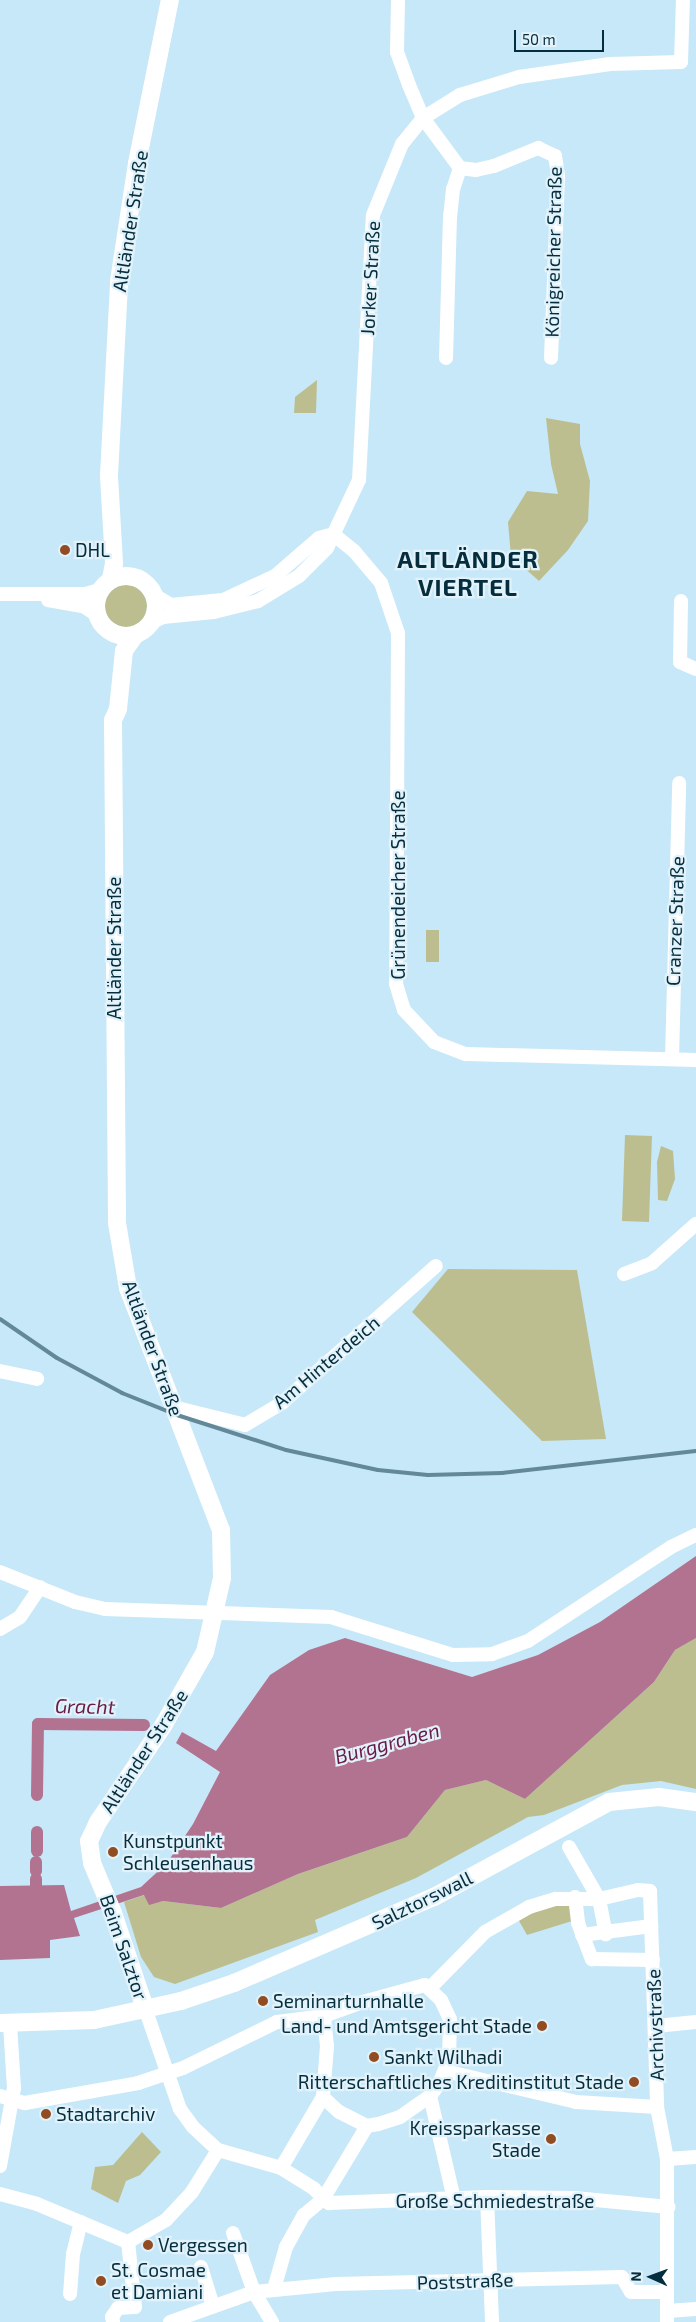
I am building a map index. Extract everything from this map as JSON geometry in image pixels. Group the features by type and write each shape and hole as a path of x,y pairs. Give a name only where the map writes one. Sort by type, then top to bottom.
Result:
{"main road":[{"name":"Altländer Straße","path":"106,585 114,563 109,475 113,445 116,321 123,250 170,0"},
{"name":"Altländer Straße","path":"113,445 122,547 126,566 132,576"},
{"path":"132,576 146,583 154,595 156,608 152,622 135,635 122,636 108,630 97,615 96,602 106,585 132,576"},
{"name":"Altländer Straße","path":"98,1822 163,1726 205,1652 216,1612 222,1578 221,1530 128,1288 117,1222 113,714 108,708 113,644 108,630"},
{"name":"Altländer Straße","path":"113,714 118,709 124,651 135,635"},
{"name":"Salztorswall","path":"5,2023 94,2020 146,2011 234,1982 434,1897 608,1802 659,1798 696,1802"},
{"name":"Beim Salztor","path":"98,1822 88,1850 110,1905 146,2011"}],"street":[{"path":"398,0 397,52 423,118 460,168 453,189 450,216 446,358"},
{"name":"Jorker Straße","path":"152,622 163,617 214,612 264,598 311,565 327,548 359,480 373,215 402,144 423,118 460,95 519,77 610,64 681,62 683,0"},
{"name":"Königreicher Straße","path":"460,168 476,170 494,166 538,148 555,156 558,176 552,358"},
{"path":"154,595 171,605 223,600 275,576 319,538 333,534"},
{"name":"Grünendeicher Straße","path":"333,534 354,551 381,583 398,632 396,984 404,1010 434,1042 466,1054 696,1060"},
{"path":"4,594 85,594 106,585"},
{"path":"4,594 81,605 97,615"},
{"path":"681,601 680,662 696,669"},
{"name":"Cranzer Straße","path":"672,1059 679,783"},
{"path":"624,1274 652,1263 696,1224"},
{"name":"Am Hinterdeich","path":"174,1407 245,1425 282,1403 436,1266"},
{"path":"0,1371 37,1379"},
{"path":"0,1572 75,1602 105,1608 331,1617 453,1655 492,1654 528,1641 671,1547 696,1535"},
{"path":"0,1629 20,1617 40,1587"},
{"path":"569,1847 599,1899 606,1934"},
{"name":"Archivstraße","path":"599,1899 638,1890 650,1890 656,2026 657,2107 667,2159 669,2207 667,2317"},
{"path":"430,1988 498,1923 529,1907 575,1897 599,1899"},
{"path":"575,1897 582,1935 592,1959 653,1960"},
{"path":"582,1935 606,1934 652,1926"},
{"path":"7,2098 25,2103 138,2083 168,2074 277,2022 324,2016 359,2003 425,1986 430,1988 441,2000 450,2020 451,2044 445,2070 430,2096 400,2117 367,2126 339,2112 323,2097"},
{"name":"Beim Salztor","path":"146,2011 180,2109 193,2127 218,2150"},
{"path":"281,2168 323,2097 327,2046 324,2016"},
{"path":"656,2026 696,2022"},
{"path":"0,2166 7,2098 5,2023"},
{"path":"445,2070 576,2102 657,2107"},
{"path":"430,2096 454,2199"},
{"path":"274,2289 286,2247 304,2215 323,2199 367,2126"},
{"path":"128,2242 166,2220 192,2192 218,2150 281,2168 314,2189 323,2199"},
{"path":"667,2159 696,2157"},
{"path":"0,2194 37,2204 128,2242"},
{"path":"487,2197 492,2322"},
{"name":"Große Schmiedestraße","path":"323,2199 329,2204 487,2197 575,2198 669,2207"},
{"path":"70,2294 70,2270 81,2222"},
{"path":"233,2233 254,2292 272,2322"},
{"path":"113,2322 112,2317 118,2308 135,2307 128,2242"},
{"path":"201,2267 213,2306"},
{"name":"Poststraße","path":"170,2322 254,2292 274,2289 490,2280 622,2277 631,2292 667,2292"},
{"path":"667,2317 696,2309"}],"green space":[{"path":"317,380 316,413 294,413 295,397"},
{"path":"546,418 580,424 580,444 590,481 588,521 568,550 539,581 511,556 508,522 527,491 558,494 551,464"},
{"path":"122,585 130,585 141,591 147,606 141,621 130,627 122,627 111,621 105,610 105,602 111,591"},
{"path":"426,930 439,930 439,962 426,962"},
{"path":"625,1135 652,1136 649,1222 622,1221"},
{"path":"661,1146 673,1151 675,1179 667,1201 658,1200 657,1162"},
{"path":"448,1269 577,1270 606,1439 542,1441 412,1312"},
{"path":"696,1638 696,1789 661,1781 622,1785 544,1815 528,1817 416,1878 315,1920 318,1932 175,1984 154,1977 141,1957 124,1902 145,1895 149,1904 163,1901 221,1908 298,1874 407,1837 445,1790 486,1780 525,1799 654,1682 675,1650"},
{"path":"569,1902 572,1921 527,1935 518,1919 537,1908"},
{"path":"142,2132 161,2152 140,2175 126,2181 118,2203 91,2189 95,2167 113,2165"}],"water":[{"name":"Burggraben","path":"696,1556 696,1638 675,1650 654,1682 525,1799 486,1780 445,1790 407,1837 298,1874 221,1908 163,1901 149,1905 144,1895 74,1918 80,1936 50,1940 50,1958 0,1960 0,1886 64,1885 71,1911 141,1887 167,1863 193,1824 220,1772 176,1743 182,1732 216,1751 270,1675 309,1650 345,1638 472,1677 538,1655 600,1622"}],"waterway":[{"name":"Gracht","path":"37,1795 38,1724 144,1725"},
{"name":"Gracht","path":"37,1832 37,1851"},
{"name":"Gracht","path":"36,1862 36,1871"},
{"name":"Gracht","path":"36,1879 36,1904"}],"railway":[{"path":"0,1319 57,1358 122,1393 177,1415 286,1450 378,1470 428,1475 502,1473 696,1451"}],"place":[{"name":"DHL","path":"65,550"},
{"name":"Kunstpunkt Schleusenhaus","path":"113,1852"},
{"name":"Seminarturnhalle","path":"263,2001"},
{"name":"Land- und Amtsgericht Stade","path":"542,2026"},
{"name":"Sankt Wilhadi","path":"374,2057"},
{"name":"Ritterschaftliches Kreditinstitut Stade","path":"634,2082"},
{"name":"Stadtarchiv","path":"46,2114"},
{"name":"Kreissparkasse Stade","path":"551,2139"},
{"name":"Vergessen","path":"148,2245"},
{"name":"St. Cosmae et Damiani","path":"101,2281"}],"district":[{"name":"ALTLÄNDER VIERTEL","path":"468,573"}]}
